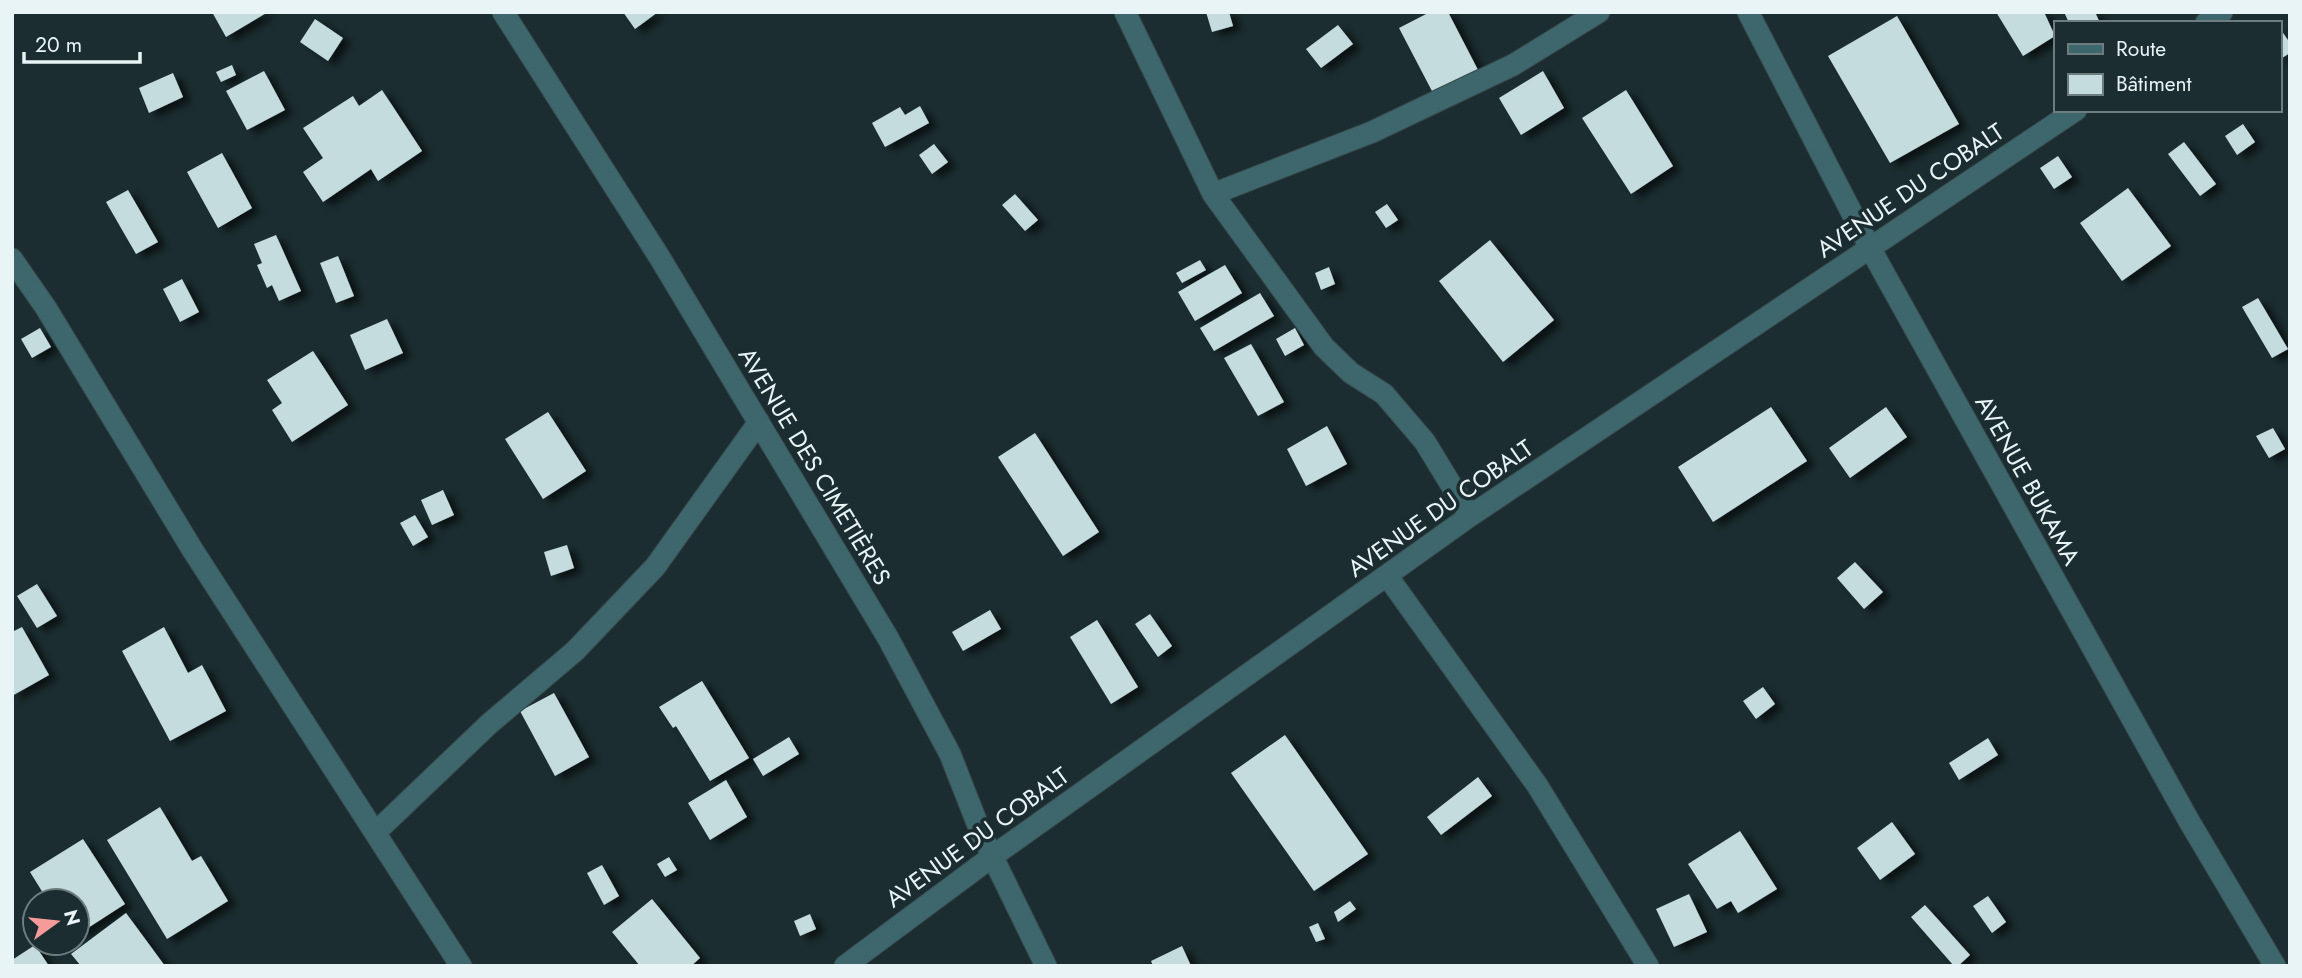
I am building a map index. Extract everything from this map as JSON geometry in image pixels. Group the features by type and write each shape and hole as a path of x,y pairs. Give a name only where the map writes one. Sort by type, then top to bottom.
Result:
{"street":[{"name":"AVENUE DES CIMETIÈRES","path":"503,12 660,258 928,710 1046,966"},
{"path":"1125,12 1213,194 1324,347 1351,373 1384,394 1425,442 1470,516"},
{"path":"1213,194 1407,115 1513,65 1599,12"},
{"name":"AVENUE BUKAMA","path":"1748,12 1870,248 2189,821 2275,966"},
{"name":"AVENUE DU COBALT","path":"845,966 993,856 1470,516 2073,112"},
{"path":"12,259 46,309 192,549 377,831 461,966"},
{"path":"377,831 489,724 575,651 655,567 759,422"},
{"path":"1388,577 1538,785 1648,966"}],"building":[{"path":"212,12 268,12 226,37"},
{"path":"623,12 658,12 635,29"},
{"path":"1206,12 1229,12 1233,26 1212,32"},
{"path":"1430,12 1448,12 1478,70 1433,93 1399,28"},
{"path":"1996,12 2044,12 2054,37 2023,56"},
{"path":"2064,12 2095,12 2099,21 2068,21"},
{"path":"1897,16 1959,124 1890,163 1828,56"},
{"path":"315,19 343,38 328,61 300,42"},
{"path":"1338,25 1353,44 1321,68 1306,49"},
{"path":"2281,30 2290,43 2290,53 2281,59"},
{"path":"232,65 236,75 221,82 216,72"},
{"path":"264,71 285,110 247,130 226,91"},
{"path":"1543,71 1564,108 1521,135 1499,98"},
{"path":"173,73 183,97 149,113 139,88"},
{"path":"382,90 422,151 378,181 371,169 323,202 303,172 323,158 303,128 353,96 359,106"},
{"path":"1626,90 1673,166 1631,194 1582,118"},
{"path":"920,106 929,123 885,147 872,123 900,107 905,115"},
{"path":"2243,124 2255,142 2237,155 2225,136"},
{"path":"2184,142 2216,184 2200,196 2168,154"},
{"path":"934,144 948,162 932,174 919,155"},
{"path":"222,153 252,208 218,228 187,172"},
{"path":"2058,156 2072,177 2054,189 2040,168"},
{"path":"2128,188 2171,246 2122,281 2080,223"},
{"path":"128,190 158,242 136,254 106,202"},
{"path":"1015,194 1038,220 1025,231 1002,205"},
{"path":"1387,204 1398,220 1386,228 1375,212"},
{"path":"276,235 301,291 279,301 272,285 267,288 257,265 262,263 254,244"},
{"path":"1490,240 1554,320 1503,362 1439,281"},
{"path":"338,256 354,296 336,303 320,263"},
{"path":"1200,260 1206,270 1182,283 1176,273"},
{"path":"1225,265 1242,293 1195,321 1178,292"},
{"path":"1329,267 1335,284 1321,290 1315,273"},
{"path":"182,279 199,312 180,322 163,289"},
{"path":"1260,293 1274,316 1214,351 1200,328"},
{"path":"2258,298 2288,349 2272,358 2242,307"},
{"path":"387,319 403,353 365,370 350,335"},
{"path":"40,328 51,347 32,358 21,339"},
{"path":"1295,328 1304,345 1285,356 1276,339"},
{"path":"1251,344 1284,402 1258,416 1224,358"},
{"path":"313,351 348,405 292,442 272,410 282,403 267,380"},
{"path":"1771,407 1807,461 1713,522 1678,467"},
{"path":"1886,407 1907,437 1850,478 1829,448"},
{"path":"548,412 586,471 543,499 505,439"},
{"path":"1327,426 1347,464 1306,486 1287,449"},
{"path":"2273,428 2285,449 2269,458 2256,436"},
{"path":"1035,433 1099,532 1063,556 998,457"},
{"path":"443,490 454,515 432,525 421,500"},
{"path":"415,515 428,537 413,546 400,523"},
{"path":"567,545 574,568 551,576 544,552"},
{"path":"1855,562 1883,592 1864,609 1837,578"},
{"path":"37,584 57,616 37,628 17,596"},
{"path":"990,610 1001,629 963,651 952,632"},
{"path":"1150,614 1172,646 1158,657 1135,624"},
{"path":"1097,620 1138,687 1111,704 1070,637"},
{"path":"22,627 49,675 12,696 12,632"},
{"path":"164,627 188,673 202,665 226,711 170,741 122,651"},
{"path":"702,681 749,758 710,781 676,726 673,728 659,707"},
{"path":"1763,687 1775,704 1756,719 1743,701"},
{"path":"554,693 589,757 555,776 520,711"},
{"path":"1285,735 1368,854 1314,891 1231,773"},
{"path":"789,737 799,754 763,776 753,759"},
{"path":"1988,738 1998,755 1959,780 1949,763"},
{"path":"1478,777 1492,796 1441,835 1427,817"},
{"path":"726,780 747,817 710,840 688,803"},
{"path":"160,807 192,861 201,856 228,901 167,939 107,840"},
{"path":"1892,822 1915,854 1880,880 1857,848"},
{"path":"1740,831 1777,889 1738,913 1731,901 1717,909 1688,864"},
{"path":"83,839 125,904 91,926 91,887 39,887 30,872"},
{"path":"669,857 677,870 665,877 657,864"},
{"path":"602,865 619,896 604,905 587,873"},
{"path":"1689,894 1707,932 1674,947 1656,909"},
{"path":"1988,896 2006,922 1992,933 1973,906"},
{"path":"652,899 700,958 691,966 640,966 612,932"},
{"path":"1350,901 1356,909 1338,922 1334,912"},
{"path":"1925,905 1970,955 1958,966 1954,966 1911,917"},
{"path":"126,913 165,966 81,966 74,957 91,957 91,939"},
{"path":"810,914 816,929 800,936 794,921"},
{"path":"1318,923 1325,939 1316,942 1309,927"},
{"path":"1182,946 1191,966 1153,966 1151,961"},
{"path":"21,954 21,957 43,957 49,966 12,966 12,960"}]}
